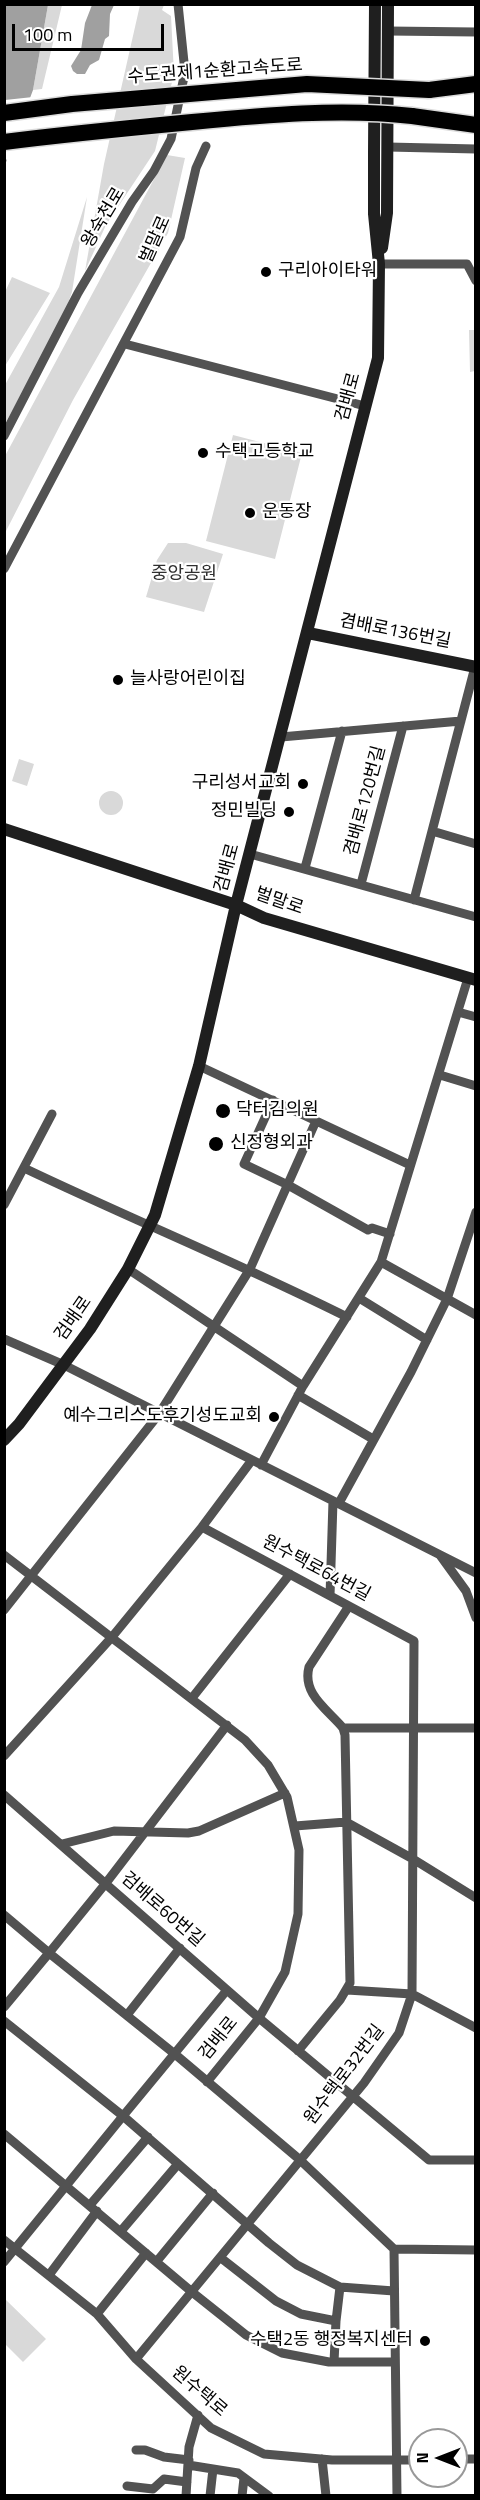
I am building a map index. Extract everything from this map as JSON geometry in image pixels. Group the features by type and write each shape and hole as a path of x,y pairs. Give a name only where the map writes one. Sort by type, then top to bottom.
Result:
{"highway":[{"name":"수도권제1순환고속도로","path":"4,113 72,104 307,84 476,91"},
{"name":"수도권제1순환고속도로","path":"429,90 476,84"},
{"path":"4,142 84,132 308,113 386,113 476,122"},
{"path":"412,116 476,115"}],"street":[{"name":"왕숙천로","path":"4,436 78,293 132,202 154,171 171,138 185,72 177,4"},
{"name":"검배로","path":"4,1440 64,1365 128,1269 150,1227 175,1153 199,1066 236,905 378,358 380,341 379,264 374,183 375,4"},
{"name":"검배로","path":"379,264 387,213 388,4"},
{"path":"388,31 476,32"},
{"name":"벌말로","path":"4,569 74,434 125,344 182,231 195,168 206,146"},
{"path":"388,147 476,149"},
{"path":"379,264 471,264 476,281"},
{"path":"125,344 365,406"},
{"name":"겸배로136번길","path":"308,633 475,667"},
{"path":"414,900 475,667"},
{"name":"겸배로120번길","path":"281,737 461,721"},
{"name":"겸배로120번길","path":"361,884 403,726"},
{"path":"305,868 342,731"},
{"name":"벌말로","path":"4,829 236,905 264,918 472,979"},
{"path":"432,831 476,844"},
{"name":"겸배로120번길","path":"250,854 476,917"},
{"path":"4,1756 112,1637 256,1462 381,1262 458,1012 472,979"},
{"path":"458,1012 476,1017"},
{"path":"199,1066 410,1165"},
{"path":"440,1075 476,1086"},
{"path":"273,1100 244,1164 288,1185 368,1230 372,1228 390,1234"},
{"path":"4,1205 52,1114"},
{"path":"4,1610 159,1414 250,1269 316,1121"},
{"path":"24,1168 150,1227 250,1269 347,1317"},
{"path":"330,1596 336,1502 373,1439 447,1299 476,1212"},
{"path":"381,1262 476,1315"},
{"path":"128,1269 303,1386"},
{"path":"358,1298 427,1340"},
{"path":"4,1339 64,1365 476,1573"},
{"path":"298,1395 373,1439"},
{"name":"원수택로64번길","path":"202,1527 414,1641"},
{"path":"439,1554 466,1591 476,1618"},
{"name":"검배로","path":"4,1555 245,1740 268,1765 285,1792 299,1850 298,1914 285,1972 259,2018 207,2082"},
{"path":"192,1698 290,1574"},
{"path":"298,2051 348,1990 350,1983 345,1735 343,1728 311,1693 306,1678 309,1668 349,1606"},
{"name":"원수택로32번길","path":"136,2359 221,2259 299,2159 352,2097 399,2033 412,1994 414,1641"},
{"path":"4,2007 106,1883 227,1725"},
{"path":"343,1728 476,1728"},
{"path":"62,1844 114,1831 188,1833 199,1831 285,1792"},
{"name":"검배로60번길","path":"4,1795 259,2018 429,2160 476,2160"},
{"path":"295,1826 346,1822 414,1858 476,1898"},
{"path":"4,1915 299,2159 394,2249 476,2250"},
{"path":"127,2015 180,1948"},
{"path":"4,2262 227,1990"},
{"path":"348,1990 412,1994 476,2028"},
{"path":"4,2021 123,2115 297,2265 340,2287 394,2290"},
{"path":"4,2134 246,2335 282,2353 334,2362 394,2362"},
{"path":"49,2275 94,2208 148,2138"},
{"path":"121,2232 178,2164"},
{"path":"157,2261 213,2193"},
{"name":"원수택로","path":"4,2240 97,2314 136,2359 211,2427 264,2454 322,2459 408,2460"},
{"path":"394,2249 397,2496"},
{"path":"97,2314 146,2253"},
{"path":"221,2259 276,2301 301,2314 336,2321"},
{"path":"334,2362 340,2287"},
{"path":"186,2496 189,2447 198,2415"},
{"path":"136,2450 150,2451 164,2457 238,2473 269,2496"},
{"path":"322,2459 326,2496"},
{"path":"210,2496 213,2469"},
{"path":"242,2496 244,2478"},
{"path":"127,2486 153,2489 164,2479 187,2482"}],"green space":[{"path":"48,5 62,5 42,89 33,90"},
{"path":"140,5 164,5 162,10 171,16 174,74 155,151 106,225 85,271 104,164"},
{"path":"167,155 185,158 168,233 73,400 5,533 5,456"},
{"path":"87,197 72,292 65,312 5,424 5,385 59,287"},
{"path":"12,277 50,293 5,366 5,292"},
{"path":"469,330 475,330 475,371 470,372"},
{"name":"운동장","path":"233,435 302,453 275,559 206,541"},
{"name":"중앙공원","path":"168,543 186,543 223,554 204,612 146,597 157,560"},
{"path":"19,759 34,764 27,786 12,781"},
{"path":"111,791 120,794 123,803 120,812 111,815 102,812 99,803 102,794"},
{"path":"5,2299 46,2339 23,2362 5,2344"}],"shaded area":[{"path":"5,5 48,5 33,90 5,165"},
{"path":"92,5 114,5 110,14 109,36 105,39 99,60 90,65 85,74 77,74 71,66 81,50 85,23"}],"pier":[{"path":"33,97 11,159 4,160 5,100"}],"place":[{"name":"구리아이타워","path":"266,272"},
{"name":"수택고등학교","path":"203,453"},
{"name":"운동장","path":"250,513"},
{"name":"늘사랑어린이집","path":"118,680"},
{"name":"구리성서교회","path":"303,784"},
{"name":"정민빌딩","path":"289,812"},
{"name":"닥터김의원","path":"223,1111"},
{"name":"신정형외과","path":"216,1144"},
{"name":"예수그리스도후기성도교회","path":"274,1417"},
{"name":"수택2동 행정복지센터","path":"425,2341"}]}
